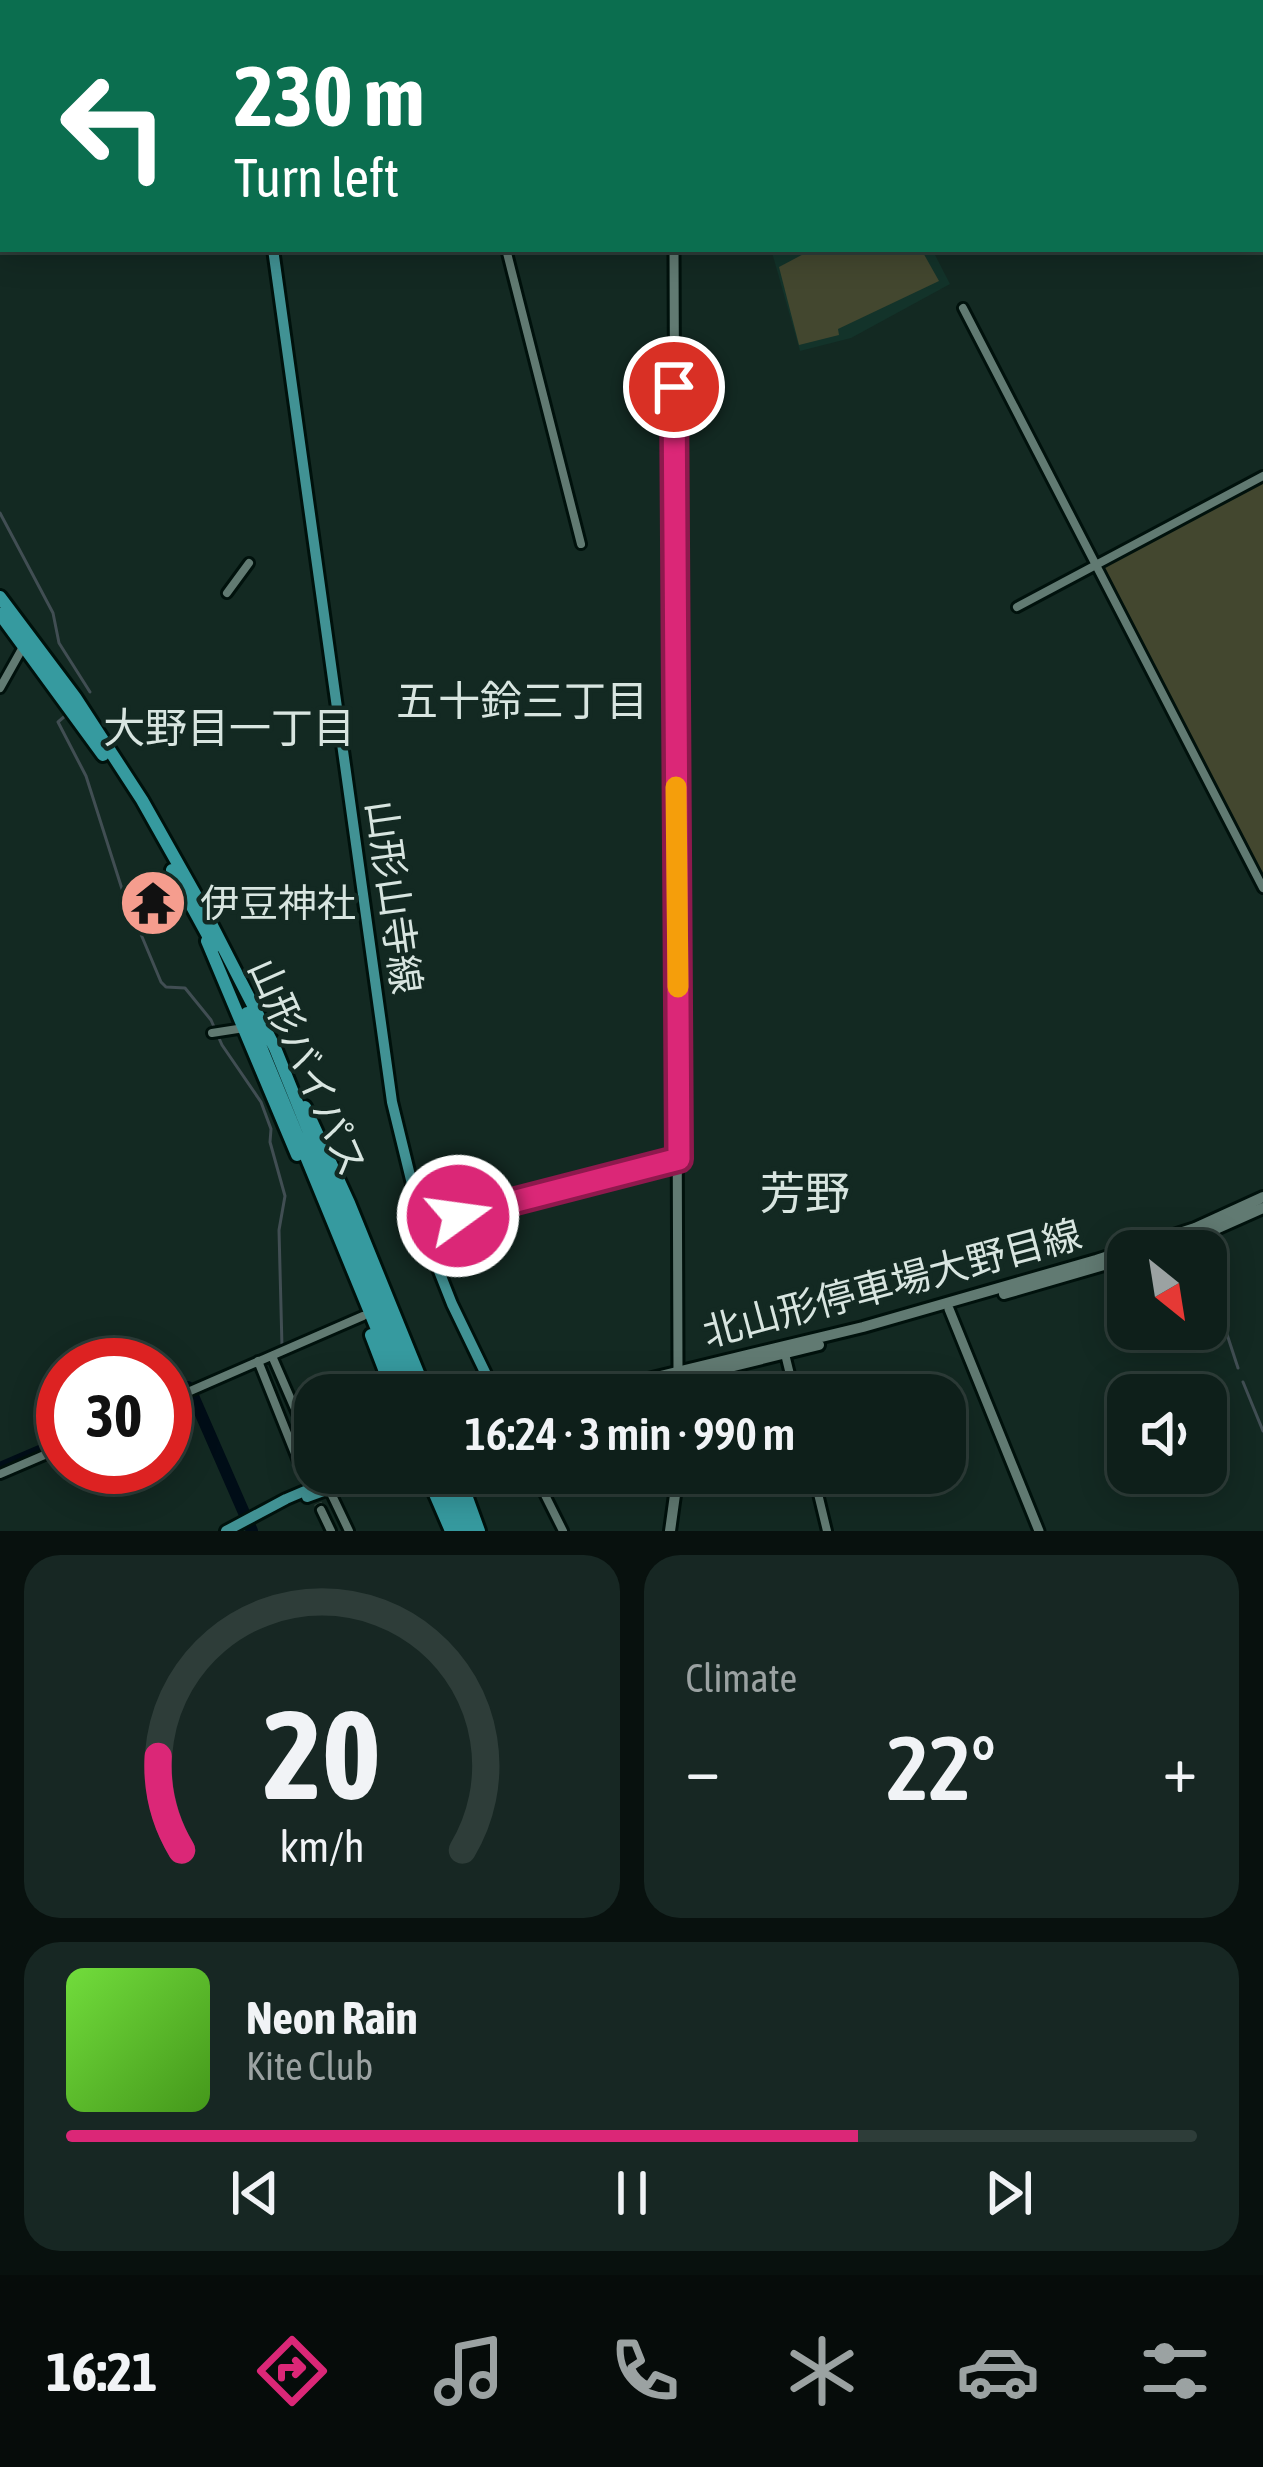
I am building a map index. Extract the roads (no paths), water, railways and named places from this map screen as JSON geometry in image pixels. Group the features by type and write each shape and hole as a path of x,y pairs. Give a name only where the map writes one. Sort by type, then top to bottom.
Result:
{"highway":[{"name":"山形バイパス","path":"0,598 75,697 142,800 204,910 275,1048 406,1374"},
{"name":"山形バイパス","path":"0,614 137,806 190,902 248,1025 395,1374"},
{"path":"248,1025 386,1374"},
{"path":"275,1048 349,1203 418,1374"},
{"path":"435,1494 451,1531"},
{"path":"445,1494 460,1531"},
{"path":"456,1494 474,1531"},
{"path":"464,1494 474,1531"}],"main road":[{"name":"山形山寺線","path":"273,252 392,1102 422,1225 486,1374"},
{"name":"北山形停車場大野目線","path":"682,1374 1096,1260 1195,1228 1263,1197"},
{"path":"1214,1230 1263,1208"},
{"name":"北山形停車場大野目線","path":"683,1374 785,1354 1107,1264"},
{"path":"231,1528 300,1494"},
{"path":"670,1531 674,1494"}],"street":[{"path":"507,252 581,544"},
{"path":"674,252 678,1374"},
{"path":"963,308 1263,888"},
{"path":"1017,607 1263,476"},
{"path":"227,593 249,562"},
{"path":"0,688 24,645"},
{"path":"216,1033 248,1025"},
{"path":"422,1225 679,1159"},
{"path":"949,1310 1039,1531"},
{"path":"192,1390 363,1316"},
{"path":"785,1354 790,1374"},
{"path":"272,1355 294,1406"},
{"path":"257,1361 294,1451"},
{"path":"0,1474 36,1459"},
{"path":"332,1494 349,1531"},
{"path":"544,1494 563,1531"},
{"path":"818,1494 827,1531"},
{"path":"320,1510 332,1531"}],"waterway":[{"path":"0,513 53,613 59,643 90,692"},
{"path":"65,716 58,722 86,776 122,889 161,982 166,987 185,988 211,1020 222,1045 261,1102 271,1129 270,1142 285,1196 279,1230 282,1347 258,1357"},
{"path":"1227,1334 1238,1368"},
{"path":"192,1385 247,1362"},
{"path":"1243,1382 1263,1431"},
{"path":"193,1396 252,1531"},
{"path":"0,1468 36,1453"}],"tunnel":[{"path":"313,1494 321,1510"}],"place":[{"name":"伊豆神社","path":"153,903"}],"district":[{"name":"五十鈴三丁目","path":"522,701"},
{"name":"大野目一丁目","path":"229,728"},
{"name":"芳野","path":"805,1193"}]}
